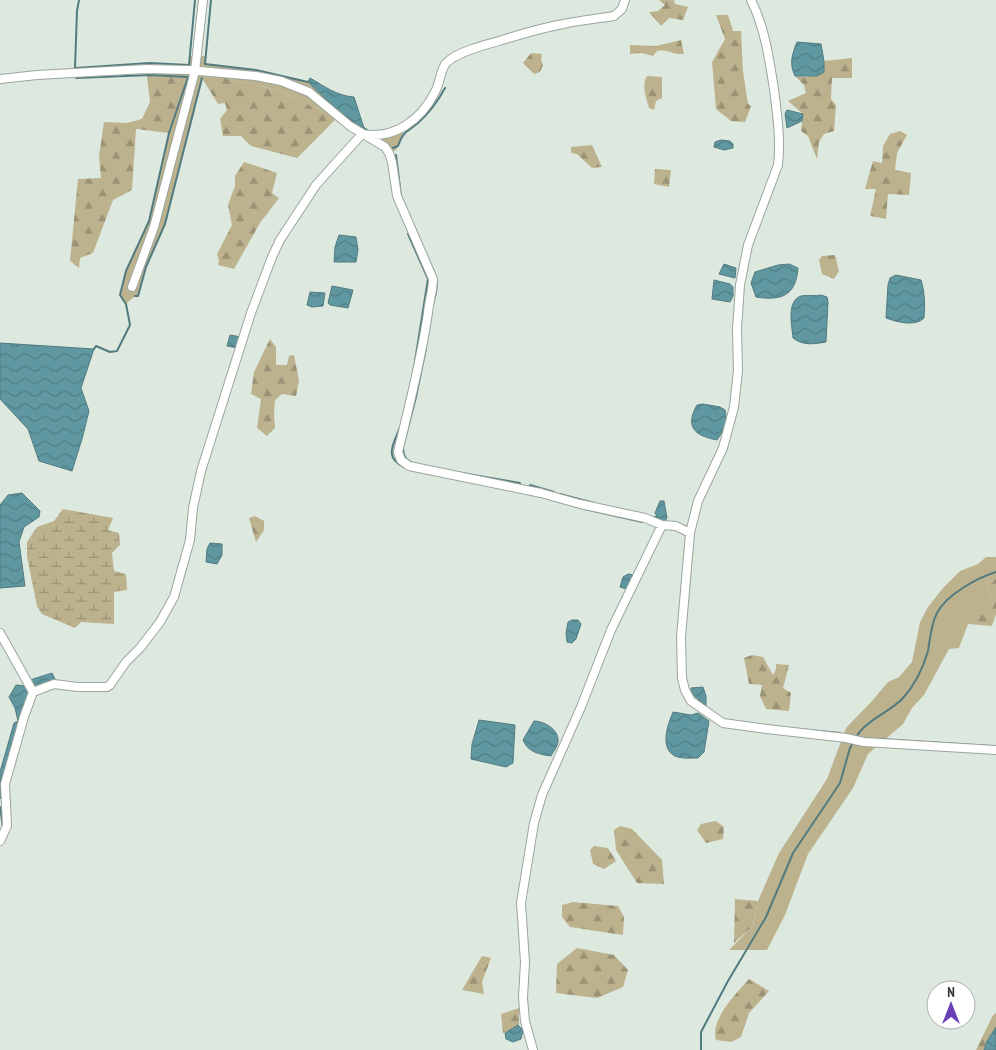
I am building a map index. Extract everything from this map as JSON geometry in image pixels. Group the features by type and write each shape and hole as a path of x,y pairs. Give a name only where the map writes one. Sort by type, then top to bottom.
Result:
{"street":[{"path":"132,287 154,227 196,71 203,0"},
{"path":"362,134 380,136 400,129 415,120 436,91 446,64 454,58 476,47 529,32 614,16 622,10 625,0"},
{"path":"751,0 760,19 768,51 777,114 780,152 778,165 748,245 740,285 737,329 738,371 734,406 723,448 698,501 690,533 681,637 682,678 685,690 691,701 724,723 846,738 864,742 996,750"},
{"path":"0,80 37,75 146,69 256,76 281,81 310,92 350,126 385,147 390,153 397,196 433,279 433,290 428,306 420,361 398,452 400,460 409,466 515,487 645,518 662,525 676,526 690,533"},
{"path":"32,692 54,684 78,687 107,687 160,622 174,597 183,568 190,540 193,508 201,471 251,313 272,257 280,240 316,185 362,134"},
{"path":"533,1050 525,1022 523,998 525,962 521,903 534,823 542,795 581,707 610,630 662,525"},
{"path":"0,633 32,692 5,784 7,826 0,841"}],"green space":[{"path":"659,0 674,0 675,4 688,7 683,20 669,18 661,26 649,12 658,11 665,5"},
{"path":"716,15 728,15 733,31 741,31 743,71 748,104 751,106 745,122 731,121 716,109 712,62 725,39"},
{"path":"681,40 684,54 657,51 653,56 641,53 630,54 630,45 656,46"},
{"path":"531,53 542,54 541,60 543,65 540,72 534,74 523,63"},
{"path":"190,56 206,56 205,64 256,70 308,82 362,128 362,133 350,126 339,116 313,107 277,90 217,76 203,78 165,224 146,267 138,296 135,296 126,304 120,295 126,271 149,221 169,133 188,77"},
{"path":"852,58 852,78 832,78 831,99 836,105 834,131 824,134 819,142 817,159 808,136 801,131 803,114 788,101 806,93 804,85 795,76 807,77 824,72 824,61"},
{"path":"146,69 188,70 188,77 169,133 136,129 132,190 113,200 93,253 80,258 79,268 70,261 78,179 101,178 99,156 104,122 127,123 142,119 150,102"},
{"path":"217,76 277,90 313,107 339,116 297,158 251,146 241,136 223,136 220,119 227,110 225,103 218,104 202,78"},
{"path":"647,76 662,77 662,98 656,101 654,110 649,108 645,92 644,84"},
{"path":"400,129 403,133 396,150 389,153 385,147 364,134 380,136"},
{"path":"900,131 907,135 897,153 895,170 911,173 909,195 888,194 886,219 870,216 876,189 865,189 873,161 882,163 883,146 890,134"},
{"path":"592,145 602,167 592,168 577,154 571,153 571,147"},
{"path":"244,162 277,173 272,193 279,198 260,223 234,269 218,265 217,254 232,225 228,205 235,186 235,176"},
{"path":"655,169 671,170 669,187 654,184"},
{"path":"835,255 839,271 834,279 822,274 819,260 822,256"},
{"path":"270,339 276,347 276,365 287,365 289,356 294,355 299,381 296,396 282,394 275,400 275,428 267,436 257,428 261,399 251,394 254,372"},
{"path":"63,509 113,518 108,530 119,533 120,545 112,553 114,571 126,574 127,590 114,592 114,624 81,622 75,628 42,614 37,606 27,557 27,542 37,527 54,521"},
{"path":"255,516 264,521 264,530 256,542 249,518"},
{"path":"986,557 996,557 996,579 986,583 993,600 966,616 968,624 959,648 949,649 924,695 912,708 903,724 868,754 853,788 808,854 785,915 767,950 729,950 753,926 758,901 779,853 827,779 846,728 888,682 899,677 912,662 920,622 928,607 943,588 960,571 978,564"},
{"path":"996,579 996,614 992,626 968,624 965,616 993,600 986,583"},
{"path":"752,655 763,657 773,675 776,664 789,665 783,688 791,693 789,711 766,709 760,696 762,685 749,684 744,658"},
{"path":"716,821 724,827 723,839 706,843 697,830 701,824"},
{"path":"620,826 632,829 662,860 664,884 637,883 616,850 614,830"},
{"path":"594,846 608,848 616,861 604,869 593,864 590,850"},
{"path":"735,899 758,901 753,926 734,943"},
{"path":"573,902 618,906 624,917 623,935 570,927 562,917 562,905"},
{"path":"577,948 614,955 628,970 623,987 597,998 556,993 557,964"},
{"path":"482,956 491,958 482,982 484,994 462,990"},
{"path":"749,979 769,991 749,1013 741,1037 731,1042 716,1040 715,1032 720,1015"},
{"path":"519,1008 519,1026 503,1033 501,1014"},
{"path":"996,1013 996,1027 987,1040 984,1050 976,1050 993,1015"}],"water":[{"path":"797,42 821,44 824,72 817,76 795,76 792,59"},
{"path":"310,78 336,93 354,97 364,128 327,101 308,82"},
{"path":"787,110 803,114 802,121 787,128 785,114"},
{"path":"721,140 730,141 733,144 733,148 724,150 714,147 715,142"},
{"path":"339,235 356,237 358,250 356,262 334,262 335,247"},
{"path":"724,264 736,268 735,278 719,274"},
{"path":"789,264 798,268 797,277 790,291 780,297 756,297 751,283 755,272 778,265"},
{"path":"896,275 921,280 925,309 924,318 920,321 906,323 886,318 888,285 890,278"},
{"path":"714,280 730,284 733,287 733,296 730,302 712,299"},
{"path":"332,286 353,290 348,308 328,303"},
{"path":"310,292 325,293 323,306 312,307 307,305"},
{"path":"821,295 827,297 828,302 826,342 809,344 797,341 793,338 791,314 793,303 801,296"},
{"path":"230,335 241,337 238,348 227,346"},
{"path":"0,343 94,349 81,388 89,411 72,471 39,461 28,429 0,399"},
{"path":"703,404 720,407 725,410 724,426 717,440 698,433 692,425 693,413 697,405"},
{"path":"22,493 40,511 39,517 24,527 19,542 25,586 0,588 0,505 8,495"},
{"path":"660,501 664,501 667,518 664,522 659,520 655,513"},
{"path":"210,543 222,544 222,555 217,564 206,562 207,549"},
{"path":"628,574 634,575 631,585 626,589 620,587 623,577"},
{"path":"578,620 581,624 576,639 572,643 567,642 566,633 568,622"},
{"path":"52,673 56,681 34,688 29,682 33,679"},
{"path":"16,685 26,686 30,693 21,722 18,722 19,726 0,799 0,772 14,723 18,721 15,708 9,697"},
{"path":"703,687 706,696 706,706 692,694 691,688"},
{"path":"673,712 691,715 698,713 709,721 704,752 698,758 675,756 667,747 666,736"},
{"path":"479,720 515,725 513,763 506,767 471,759 472,744"},
{"path":"534,721 546,724 553,729 558,737 558,743 551,756 534,752 523,740"},
{"path":"518,1025 523,1030 521,1039 513,1042 506,1039 505,1033"},
{"path":"996,1027 996,1050 984,1050 987,1041"}],"waterway":[{"path":"79,0 75,68 150,63 189,65 195,0"},
{"path":"211,0 205,64 256,70 308,82"},
{"path":"76,78 150,75 188,77 169,133 149,221 126,271 120,295 126,304 130,325 117,351 110,352 96,346 94,349"},
{"path":"135,296 138,296 146,267 165,224 202,78"},
{"path":"393,148 398,146 404,134 430,111 445,88"},
{"path":"364,128 370,132"},
{"path":"396,155 401,196 406,208"},
{"path":"413,224 422,245"},
{"path":"408,234 428,279 413,374"},
{"path":"429,261 437,282 433,304"},
{"path":"415,464 406,458 403,447 426,348"},
{"path":"400,427 393,444 392,454 394,459 404,467"},
{"path":"456,472 520,483"},
{"path":"530,485 554,492"},
{"path":"560,494 594,503"},
{"path":"601,505 633,512"},
{"path":"585,509 642,522"},
{"path":"856,737 866,725 897,703 911,688 924,664 933,622 941,606 963,588 980,578 996,572"},
{"path":"788,728 840,733"},
{"path":"880,739 990,746"},
{"path":"701,1050 701,1032 728,981 766,917 793,853 840,783 850,748 854,741"},
{"path":"0,807 3,827 0,832"}]}
